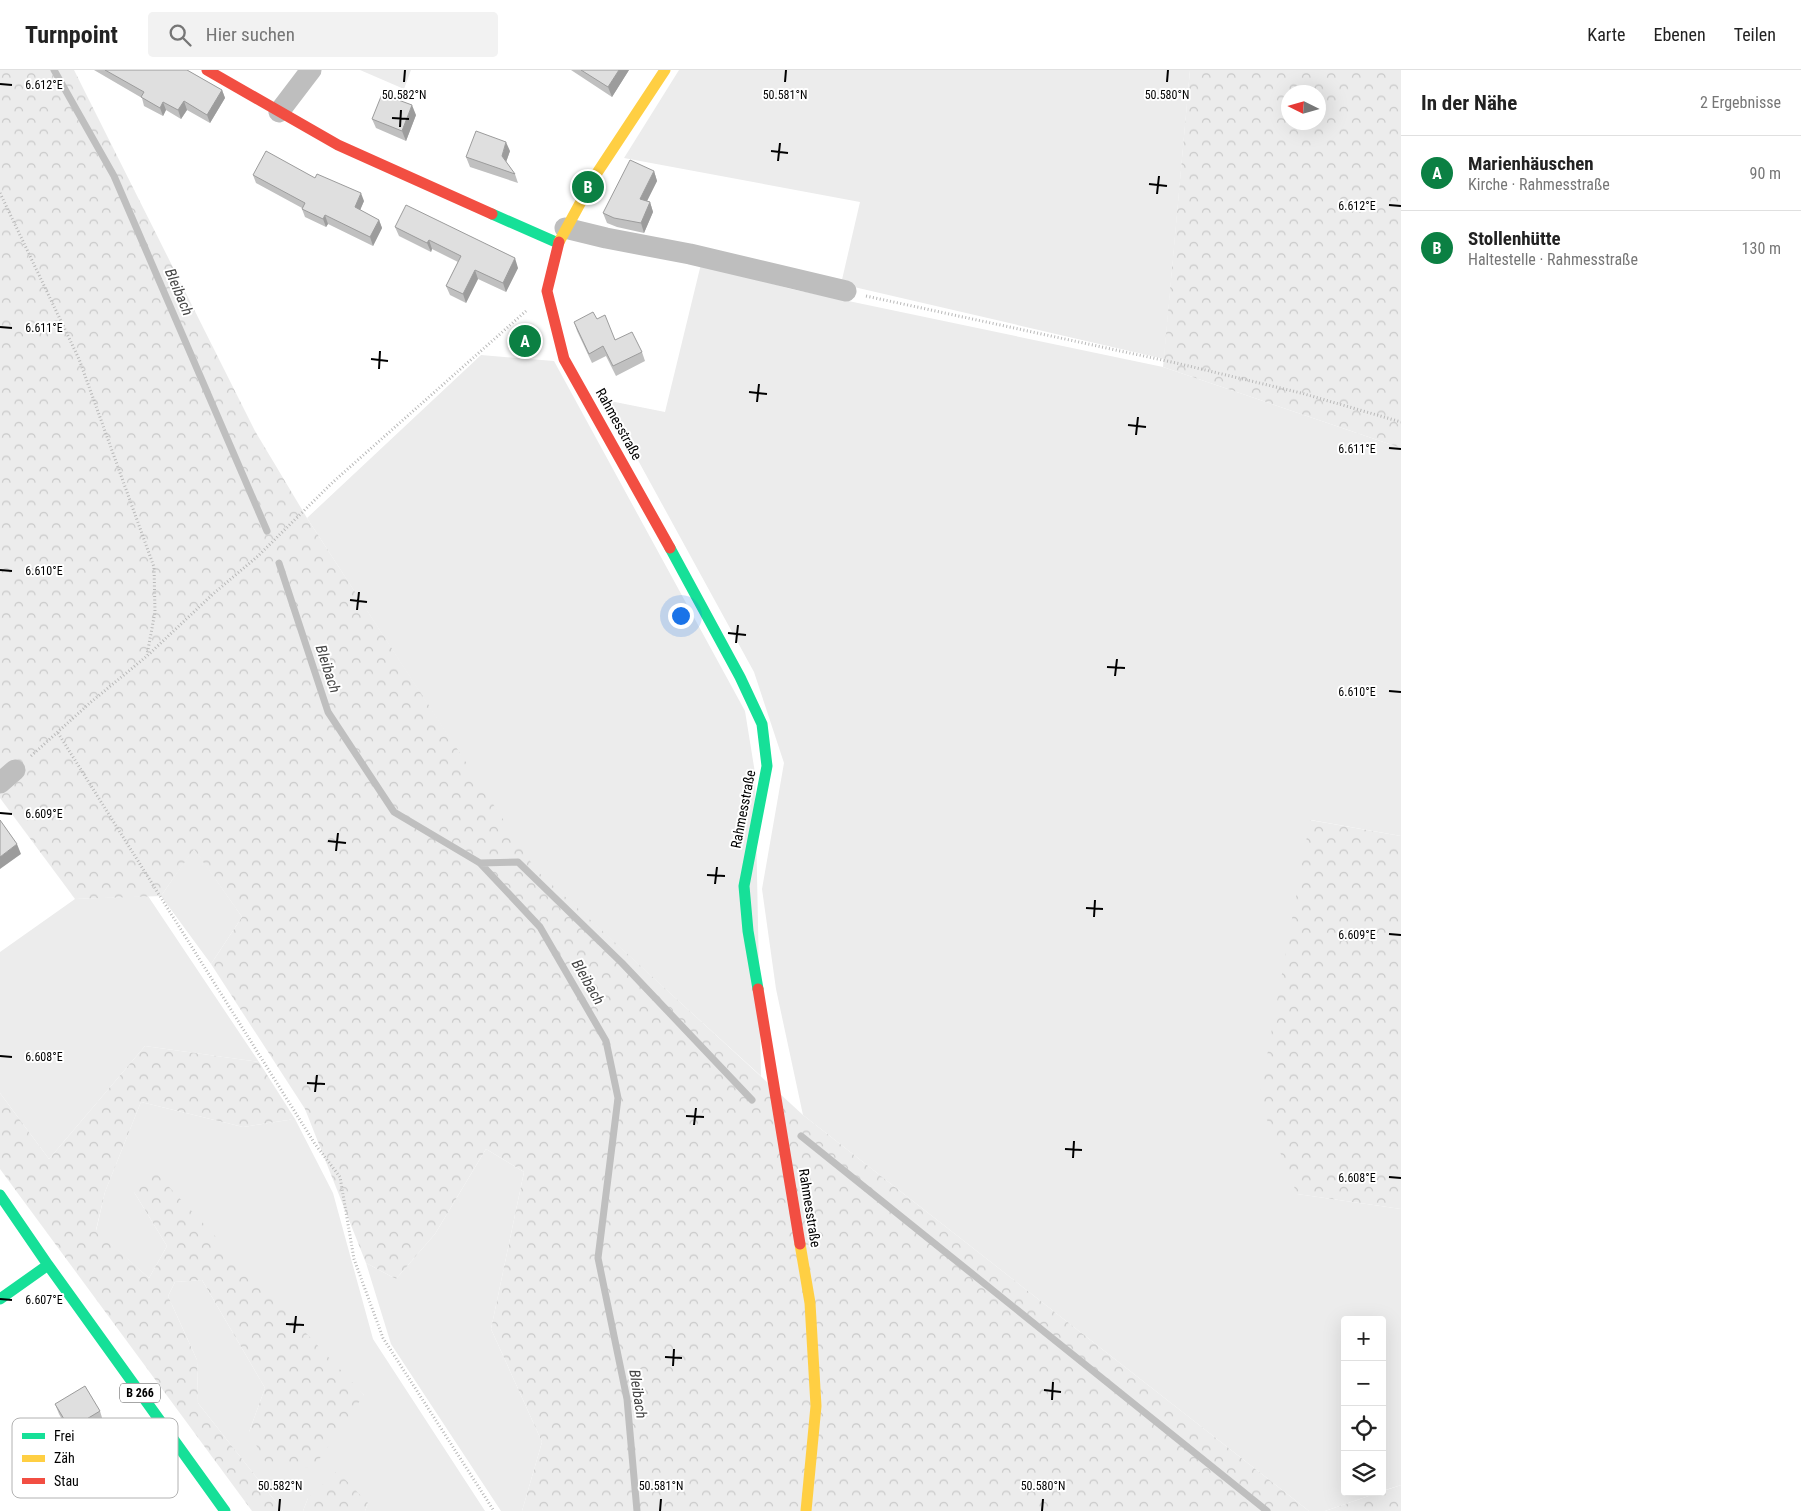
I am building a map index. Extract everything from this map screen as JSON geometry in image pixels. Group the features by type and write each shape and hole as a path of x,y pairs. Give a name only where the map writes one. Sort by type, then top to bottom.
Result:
{"street":[{"path":"207,70 338,145 561,235 606,238 690,254 846,291"},
{"path":"279,112 311,70"},
{"name":"Rahmesstraße","path":"666,70 595,176 561,235 547,291 564,358 659,527 740,677 762,724 767,766 744,886 748,931 810,1303 816,1406 806,1511"},
{"name":"B 266","path":"0,1195 48,1266 158,1418"},
{"path":"0,1299 48,1266"},
{"name":"B 266","path":"178,1446 225,1511"}],"path":[{"path":"0,193 79,359 154,567 155,612 147,656"},
{"path":"8,776 91,702 147,656 213,594 277,539 333,482 547,291"},
{"path":"846,291 1205,370 1301,393 1401,422"},
{"path":"58,733 315,1144 340,1177 354,1259 384,1338 494,1511"}],"green space":[{"path":"0,70 74,70 255,431 307,518 536,870 803,1115 1309,1511 522,1511 542,1442 491,1329 524,1172 486,1149 435,1234 396,1279 366,1263 305,1109 211,964 242,917 194,849 161,896 75,899 0,798"},
{"path":"360,70 411,70 404,89"},
{"path":"679,70 1190,70 1164,359 841,284 860,202 624,158"},
{"path":"1190,70 1401,70 1401,448 1163,367"},
{"path":"701,264 791,289 1163,367 1401,448 1401,836 1311,820 1297,1194 1401,1209 1401,1485 1386,1490 1386,1316 1341,1316 1341,1496 1368,1496 1325,1511 1309,1511 803,1115 776,989 762,889 784,763 754,672 605,400 665,412"},
{"path":"481,355 554,361 745,711 755,773 761,1076 535,870 307,518"},
{"path":"1310,820 1401,836 1401,1209 1297,1194 1259,1100"},
{"path":"194,848 242,917 211,964 161,896"},
{"path":"148,896 259,1062 145,1046 49,1159 0,1093 0,952 75,899"},
{"path":"145,1046 259,1062 295,1119 243,1127 141,1102 105,1192 96,1230 149,1278 167,1246 134,1192 156,1173 364,1395 313,1468 267,1465 249,1432 265,1388 202,1280 175,1282 168,1296 197,1360 198,1403 283,1511 252,1511 0,1169 0,1093 49,1159"},
{"path":"141,1102 243,1127 295,1119 333,1193 373,1339 485,1511 365,1511 368,1503 308,1498 303,1511 283,1511 198,1403 197,1360 168,1296 175,1282 202,1280 265,1388 249,1432 364,1395 134,1192 167,1246 149,1278 96,1231 105,1192"},
{"path":"486,1149 524,1172 491,1329 542,1442 522,1511 501,1511 391,1344 366,1263 396,1279 435,1234"},
{"path":"337,1471 368,1503 365,1511 303,1511 308,1498"},
{"path":"1401,1485 1401,1511 1325,1511 1369,1496 1386,1496 1386,1490"}],"building":[{"path":"105,70 187,70 222,90 207,115 184,101 178,110 163,102 160,108 141,97 144,92"},
{"path":"581,70 619,70 608,87"},
{"path":"382,94 412,105 402,131 372,119"},
{"path":"476,131 506,142 502,156 515,174 466,157"},
{"path":"266,151 315,178 317,174 361,193 355,207 379,220 370,237 325,215 323,219 302,209 305,203 253,175"},
{"path":"630,160 654,171 640,199 650,202 641,223 614,218 603,213"},
{"path":"406,205 515,258 503,283 475,270 463,294 446,286 461,256 429,240 427,243 395,227"},
{"path":"593,312 597,319 605,315 615,340 632,332 642,352 613,366 603,346 589,354 574,322"},
{"path":"0,820 17,844 0,857"},
{"path":"85,1386 100,1411 88,1418 63,1418 55,1404"}],"waterway":[{"name":"Bleibach","path":"54,70 114,176 267,531"},
{"name":"Bleibach","path":"279,563 328,712 394,812 480,863 540,927 606,1041 618,1098 598,1258 627,1399 637,1511"},
{"path":"480,863 518,862 622,963 752,1100"},
{"path":"801,1136 1267,1511"}],"traffic: fast":[{"path":"492,214 558,243"},
{"path":"670,548 740,677 762,724 767,766 744,886 748,931 758,989"},
{"path":"0,1195 158,1418"},
{"path":"0,1299 48,1265"},
{"path":"178,1446 225,1511"}],"traffic: slow":[{"path":"559,242 595,176 665,70"},
{"path":"800,1244 810,1303 816,1406 806,1511"}],"traffic: jam":[{"path":"207,70 338,145 492,214"},
{"path":"559,242 547,291 564,359 670,548"},
{"path":"758,989 800,1244"}],"place":[{"name":"Stollenhütte","path":"588,187"},
{"name":"Marienhäuschen","path":"525,341"}]}
